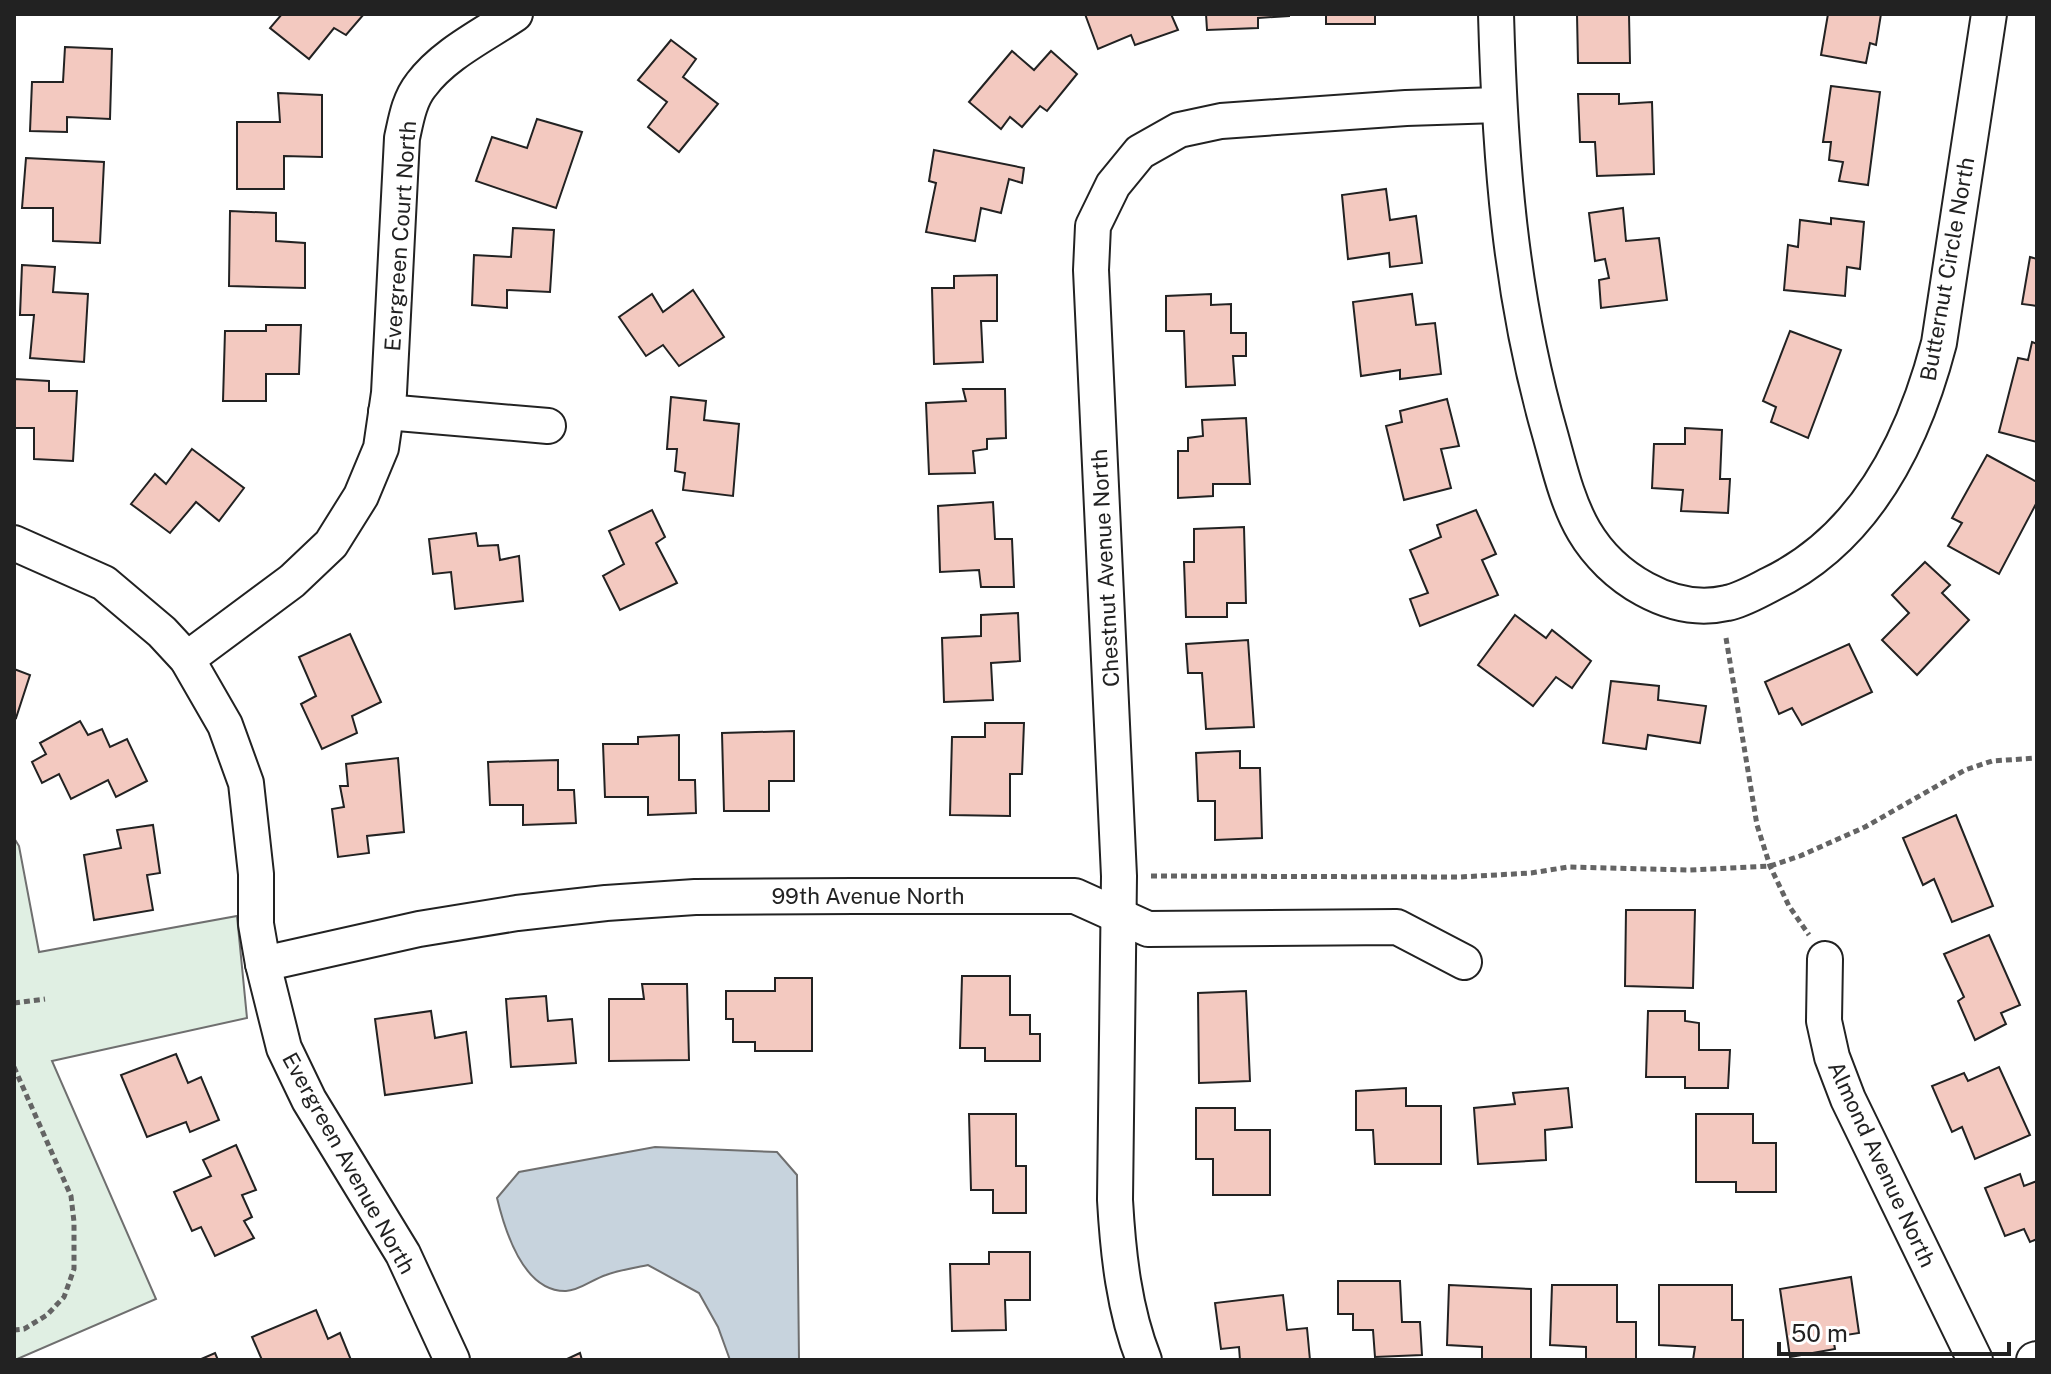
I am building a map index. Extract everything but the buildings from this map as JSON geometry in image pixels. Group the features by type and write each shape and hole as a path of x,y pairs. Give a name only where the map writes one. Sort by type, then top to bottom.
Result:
{"street":[{"name":"Evergreen Court North","path":"187,659 292,581 331,544 361,496 381,448 386,412 402,138 408,110 419,87 439,65 515,14"},
{"name":"Butternut Circle North","path":"1496,14 1498,105 1507,217 1527,339 1558,460 1582,529 1598,551 1629,580 1664,598 1691,604 1726,604 1749,595 1801,566 1829,544 1879,487 1916,419 1939,343 1989,14"},
{"name":"Chestnut Avenue North","path":"1144,1360 1124,1280 1116,1215 1119,876 1091,270 1093,226 1113,185 1140,152 1179,130 1221,121 1498,105"},
{"path":"386,412 548,426"},
{"name":"Evergreen Avenue North","path":"14,543 104,583 162,632 187,659 225,725 246,783 256,874 256,924 284,1048 309,1100 403,1254 452,1360"},
{"name":"99th Avenue North","path":"263,964 419,929 606,903 695,897 1075,896 1148,929 1397,927 1464,962"},
{"name":"Almond Avenue North","path":"1825,959 1824,1021 1832,1057 1848,1099 1975,1360"}],"path":[{"path":"1726,638 1757,825 1770,866 1789,906 1825,959"},
{"path":"1119,876 1460,877 1531,873 1568,867 1690,870 1770,866 1865,827 1965,770 1992,761 2037,758"},
{"path":"14,1003 45,999"},
{"path":"14,1067 71,1196 74,1269 64,1297 47,1315 24,1329 14,1330"}],"green space":[{"path":"14,838 19,846 39,952 237,916 247,1018 52,1061 156,1299 15,1360"}],"shaded area":[{"path":"655,1147 777,1152 797,1175 799,1360 730,1360 718,1327 699,1293 648,1265 611,1273 566,1291 551,1289 527,1271 511,1242 497,1198 519,1172"}]}
